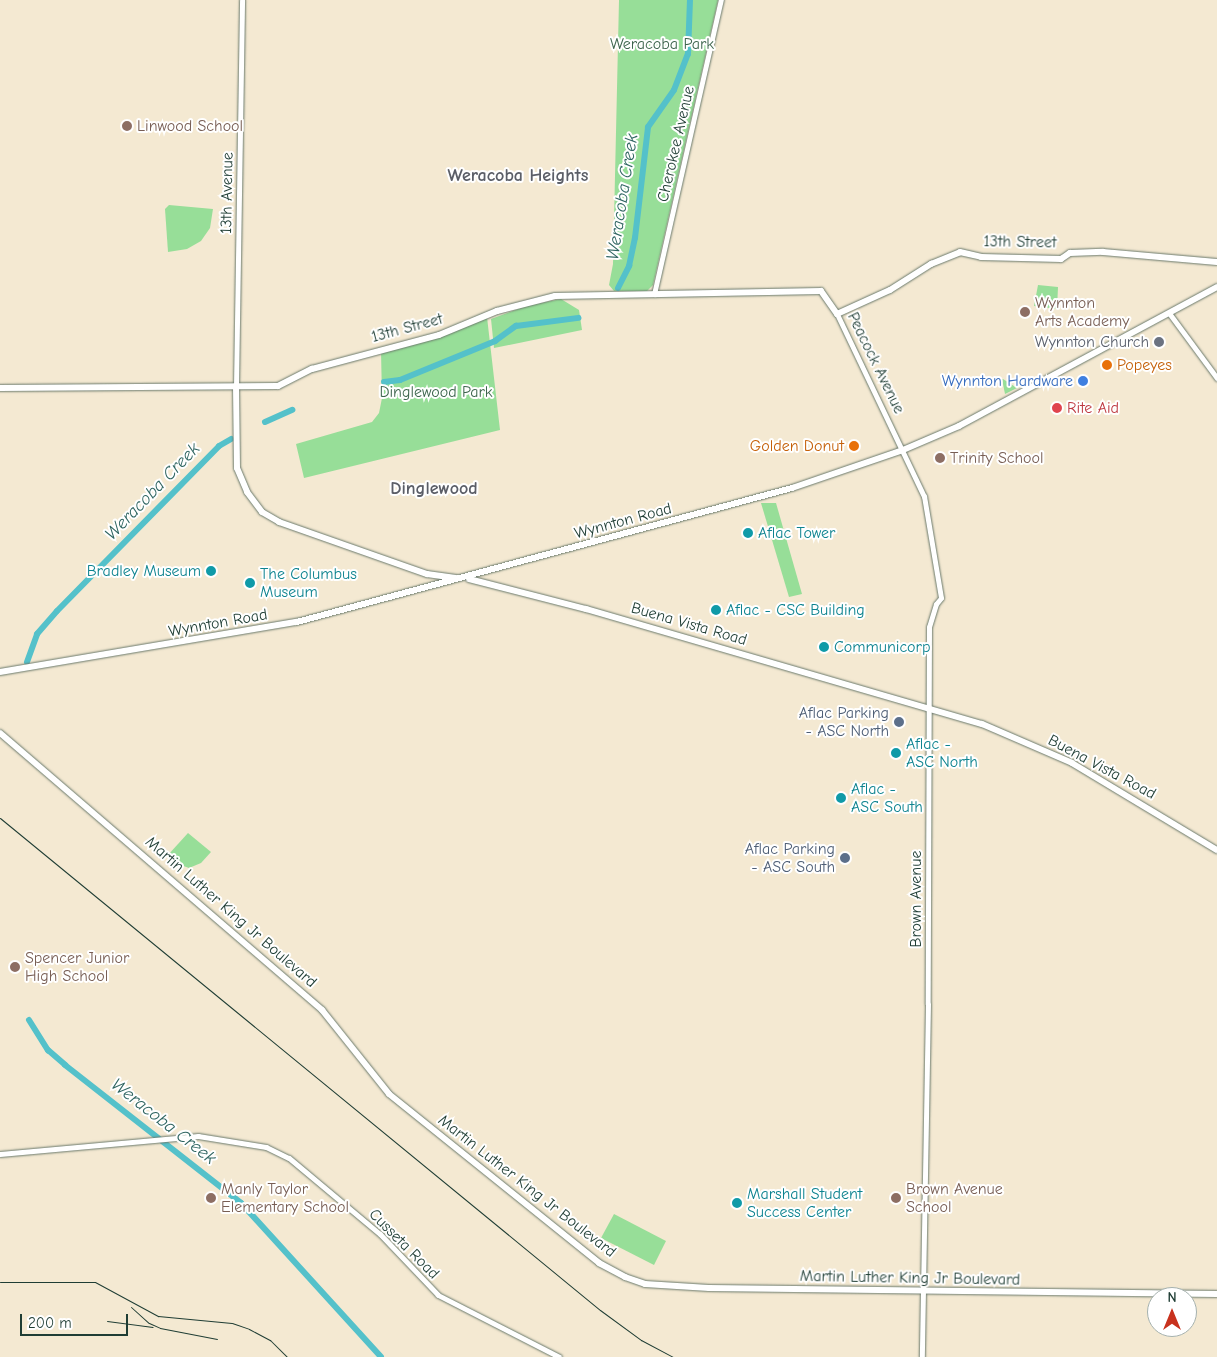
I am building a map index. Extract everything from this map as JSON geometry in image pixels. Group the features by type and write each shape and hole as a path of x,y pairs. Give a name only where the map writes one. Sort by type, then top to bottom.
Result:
{"main road":[{"name":"13th Street","path":"837,314 890,290 931,264 960,252 980,257 1061,259 1070,253 1103,252 1217,262"},
{"name":"Wynnton Road","path":"0,672 257,630 467,578 792,488 903,450 959,426 1217,287"},
{"name":"13th Street","path":"0,388 278,386 312,369 451,331 497,311 540,299 654,294 821,291"},
{"name":"Peacock Avenue","path":"821,291 837,314"},
{"name":"Buena Vista Road","path":"236,386 237,468 247,492 262,512 279,522 427,574 467,578 586,608 982,724 1072,763 1217,850"},
{"path":"427,574 427,588"},
{"name":"Martin Luther King Jr Boulevard","path":"0,732 322,1010 389,1094 599,1263 645,1284 671,1287 924,1292 1217,1294"}],"street":[{"name":"13th Avenue","path":"236,386 242,0"},
{"name":"Cherokee Avenue","path":"654,294 721,0"},
{"path":"1169,313 1217,378"},
{"name":"Peacock Avenue","path":"837,314 903,450"},
{"name":"Brown Avenue","path":"903,450 927,505 941,598 936,604 929,627 922,1357"},
{"name":"Cusseta Road","path":"0,1154 171,1137 224,1138 266,1147 289,1158 380,1234 438,1295 558,1357"}],"green space":[{"name":"Weracoba Park","path":"619,0 718,0 653,285 647,291 614,291 609,285 613,264"},
{"path":"169,205 213,209 210,228 201,241 187,249 168,252 165,209"},
{"path":"1038,285 1058,287 1057,309 1034,306"},
{"name":"Dinglewood Park","path":"561,299 579,310 582,330 494,348 491,319 526,306"},
{"name":"Dinglewood Park","path":"487,317 500,430 304,478 296,444 372,422 379,413 382,398 381,351"},
{"path":"1003,379 1017,388 1005,394"},
{"path":"761,503 776,503 802,594 789,597"},
{"path":"188,833 211,852 201,863 189,868 178,864 168,855"},
{"path":"614,1214 666,1241 654,1265 601,1238"}],"waterway":[{"name":"Weracoba Creek","path":"618,288 629,266 635,238 648,127 674,90 688,54 690,0"},
{"name":"Weracoba Creek","path":"384,382 400,380 495,341 516,326 578,318"},
{"name":"Weracoba Creek","path":"265,422 292,410"},
{"name":"Weracoba Creek","path":"27,662 37,634 57,611 219,446 231,439"},
{"name":"Weracoba Creek","path":"29,1020 48,1050 65,1065 241,1203 381,1357"}],"railway":[{"path":"0,818 600,1310 641,1340 673,1357"},
{"path":"0,1282 95,1282 158,1316 232,1323 249,1329 270,1340 287,1357"},
{"path":"131,1307 149,1323 160,1328 217,1339"},
{"path":"107,1321 153,1327"}],"place":[{"name":"Linwood School","path":"127,126"},
{"name":"Wynnton Arts Academy","path":"1025,312"},
{"name":"Wynnton Church","path":"1159,342"},
{"name":"Popeyes","path":"1107,365"},
{"name":"Wynnton Hardware","path":"1083,381"},
{"name":"Rite Aid","path":"1057,408"},
{"name":"Golden Donut","path":"854,446"},
{"name":"Trinity School","path":"940,458"},
{"name":"Aflac Tower","path":"748,533"},
{"name":"Bradley Museum","path":"211,571"},
{"name":"The Columbus Museum","path":"250,583"},
{"name":"Aflac - CSC Building","path":"716,610"},
{"name":"Communicorp","path":"824,647"},
{"name":"Aflac Parking - ASC North","path":"899,722"},
{"name":"Aflac - ASC North","path":"896,753"},
{"name":"Aflac - ASC South","path":"841,798"},
{"name":"Aflac Parking - ASC South","path":"845,858"},
{"name":"Spencer Junior High School","path":"15,967"},
{"name":"Manly Taylor Elementary School","path":"211,1198"},
{"name":"Brown Avenue School","path":"896,1198"},
{"name":"Marshall Student Success Center","path":"737,1203"}],"district":[{"name":"Weracoba Heights","path":"518,176"},
{"name":"Dinglewood","path":"434,489"}]}
